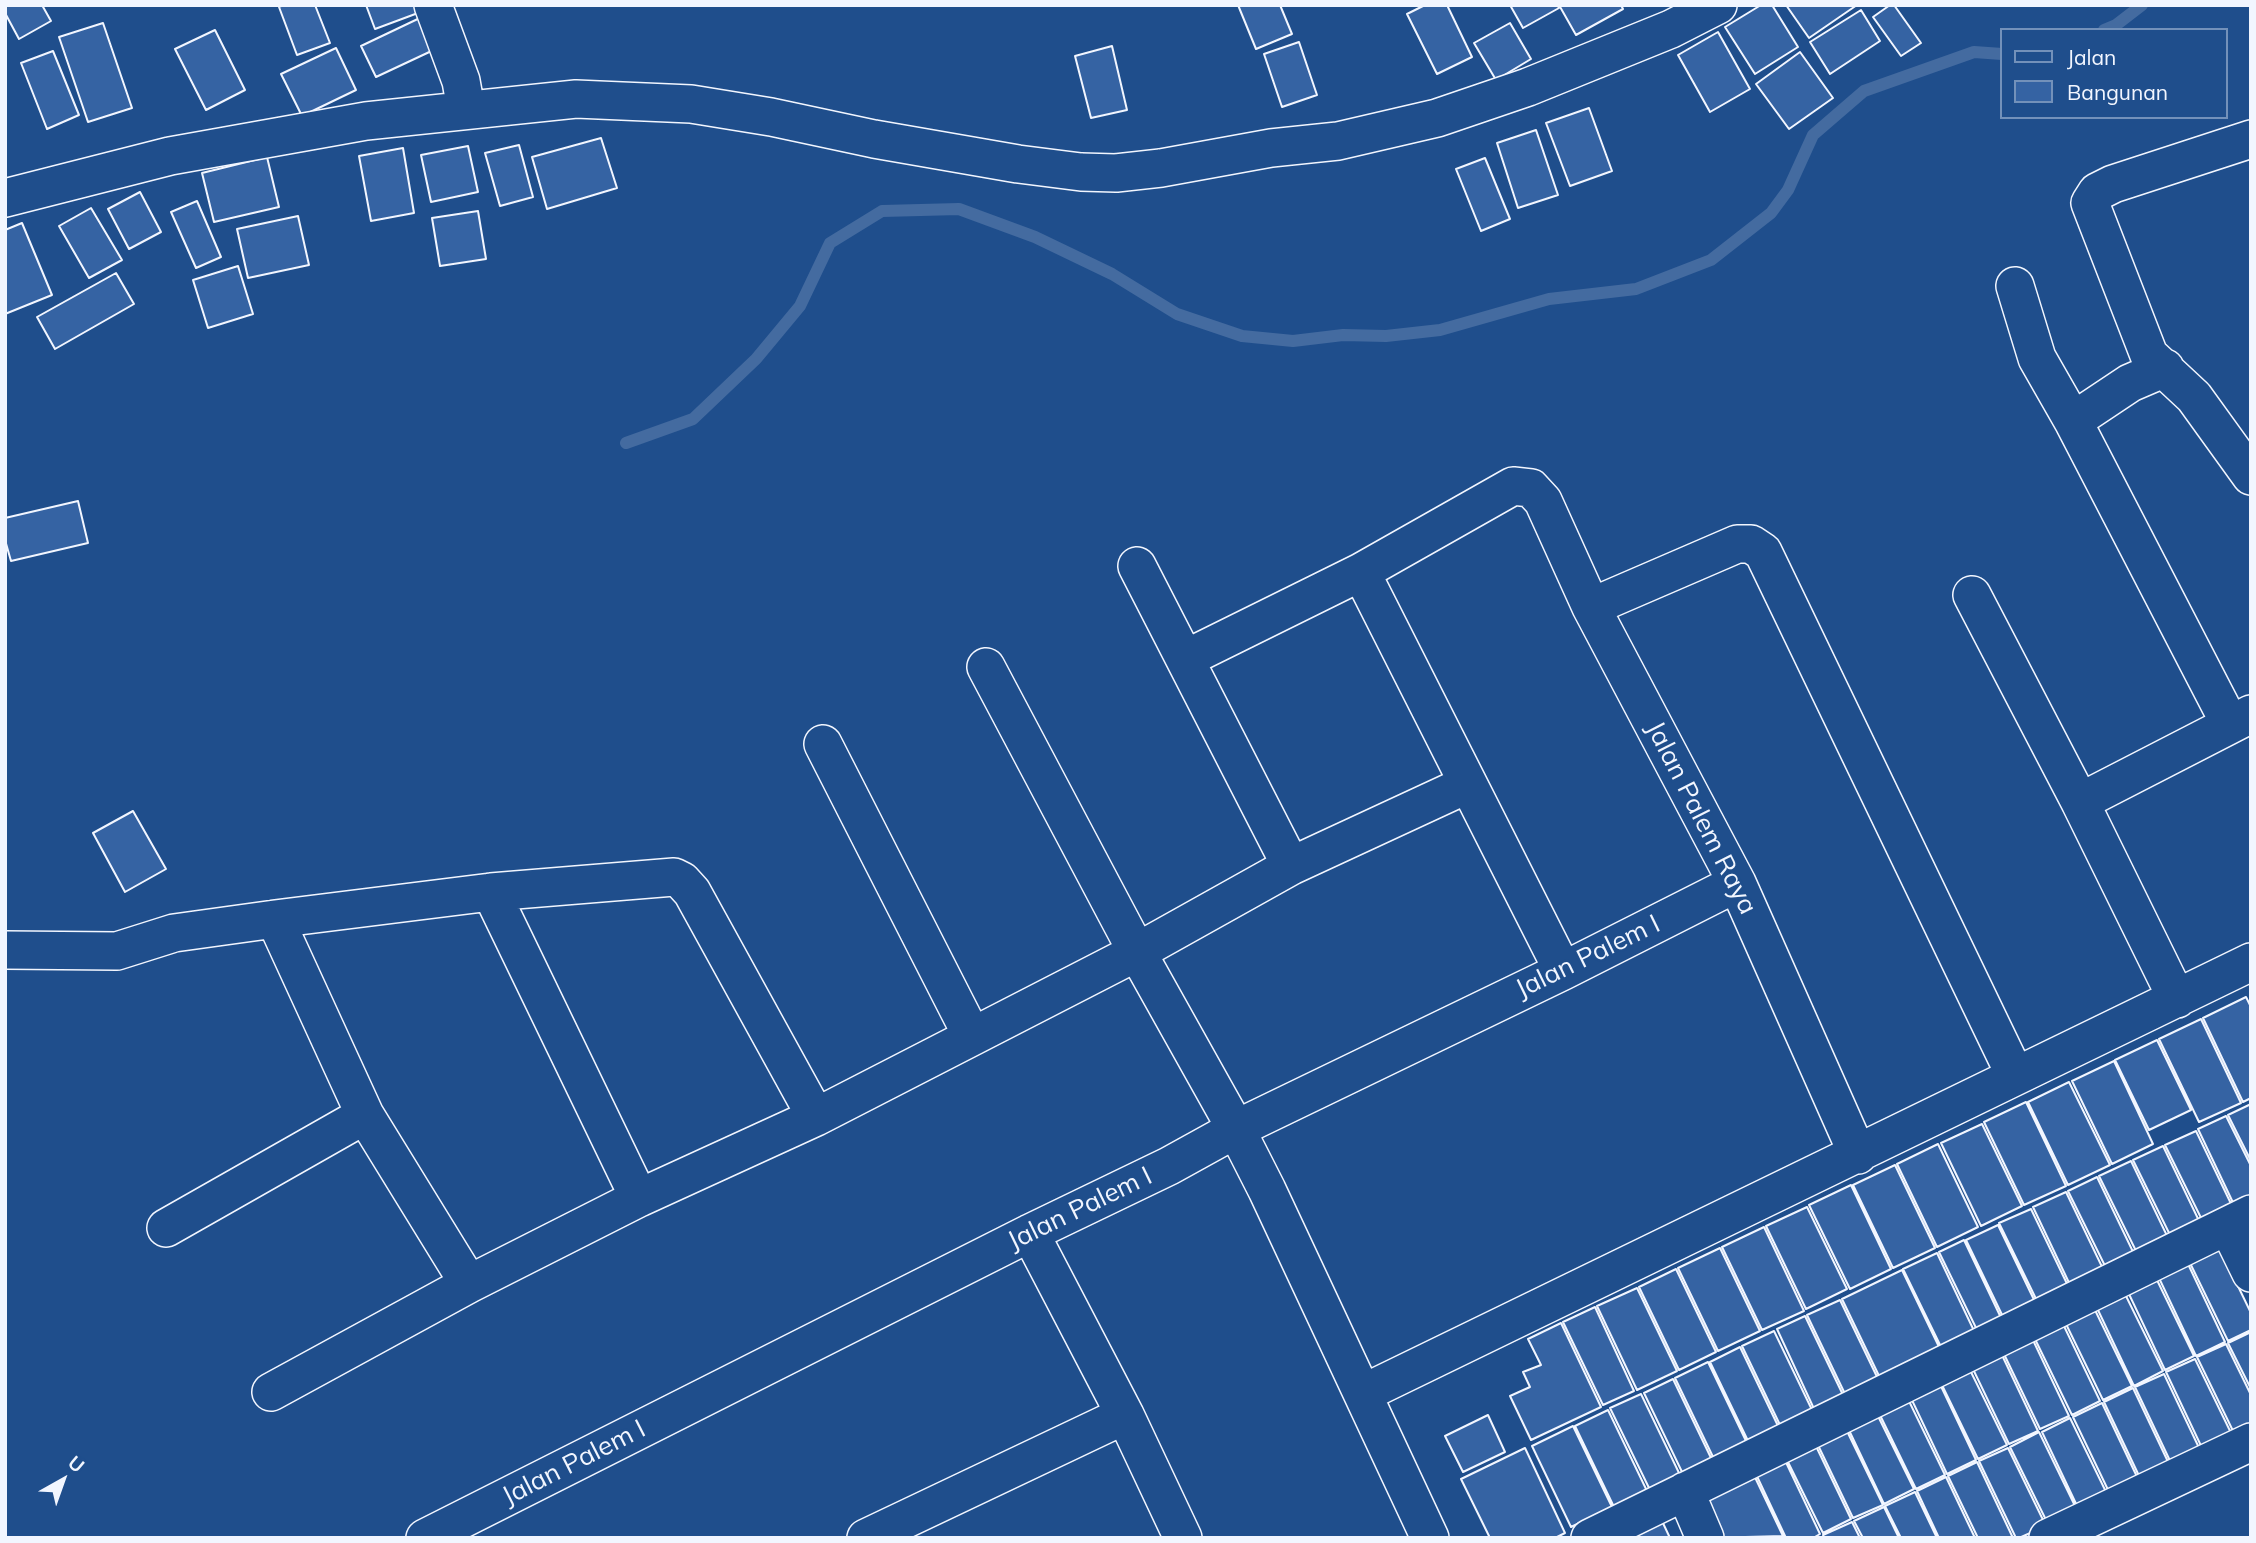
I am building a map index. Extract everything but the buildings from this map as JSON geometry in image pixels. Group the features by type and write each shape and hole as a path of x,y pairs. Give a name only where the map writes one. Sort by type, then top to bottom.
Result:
{"street":[{"path":"433,5 461,81 466,109"},
{"path":"5,198 170,156 366,121 576,99 691,104 771,117 874,139 1081,172 1116,173 1161,168 1271,148 1338,141 1437,118 1528,87 1671,29 1718,5"},
{"path":"2251,139 2113,184 2097,192 2090,203 2149,355 2194,397 2251,476"},
{"path":"2015,286 2037,358 2240,719 2080,802"},
{"path":"2073,421 2130,383 2165,368"},
{"name":"Jalan Palem Raya","path":"1362,572 1513,486 1531,488 1543,501 1591,607 1737,883 1858,1155"},
{"path":"1591,607 1737,544 1751,544 1763,552 2015,1075"},
{"path":"1137,566 1291,866"},
{"path":"1185,659 1362,572 1563,971"},
{"path":"1972,595 2080,802 2177,999"},
{"path":"986,667 1137,952 1236,1129 1364,1393 1430,1538"},
{"path":"823,744 972,1036"},
{"path":"271,1392 469,1284 639,1198 816,1117 1137,952 1291,866 1468,784"},
{"path":"5,950 117,951 174,933 275,919 491,892 674,877 692,892 816,1117"},
{"name":"Jalan Palem I","path":"425,1538 1030,1233 1169,1166 1236,1129 1563,971 1737,883"},
{"path":"491,892 639,1198"},
{"path":"275,919 365,1115 469,1284"},
{"path":"1364,1393 2251,962"},
{"path":"166,1228 365,1115"},
{"path":"1590,1538 2239,1220 2251,1273"},
{"path":"1030,1233 1125,1415 1183,1538"},
{"path":"866,1538 932,1523 1125,1415"},
{"path":"2048,1538 2251,1442"},
{"path":"1685,1491 1705,1538"}],"waterway":[{"path":"2109,28 2142,5"},
{"path":"626,443 693,419 756,359 800,306 830,243 882,211 959,209 1035,237 1112,274 1177,314 1242,336 1293,341 1343,335 1386,336 1440,330 1549,299 1636,289 1711,260 1771,213 1788,190 1813,135 1864,91 1974,52 2000,54"}]}
